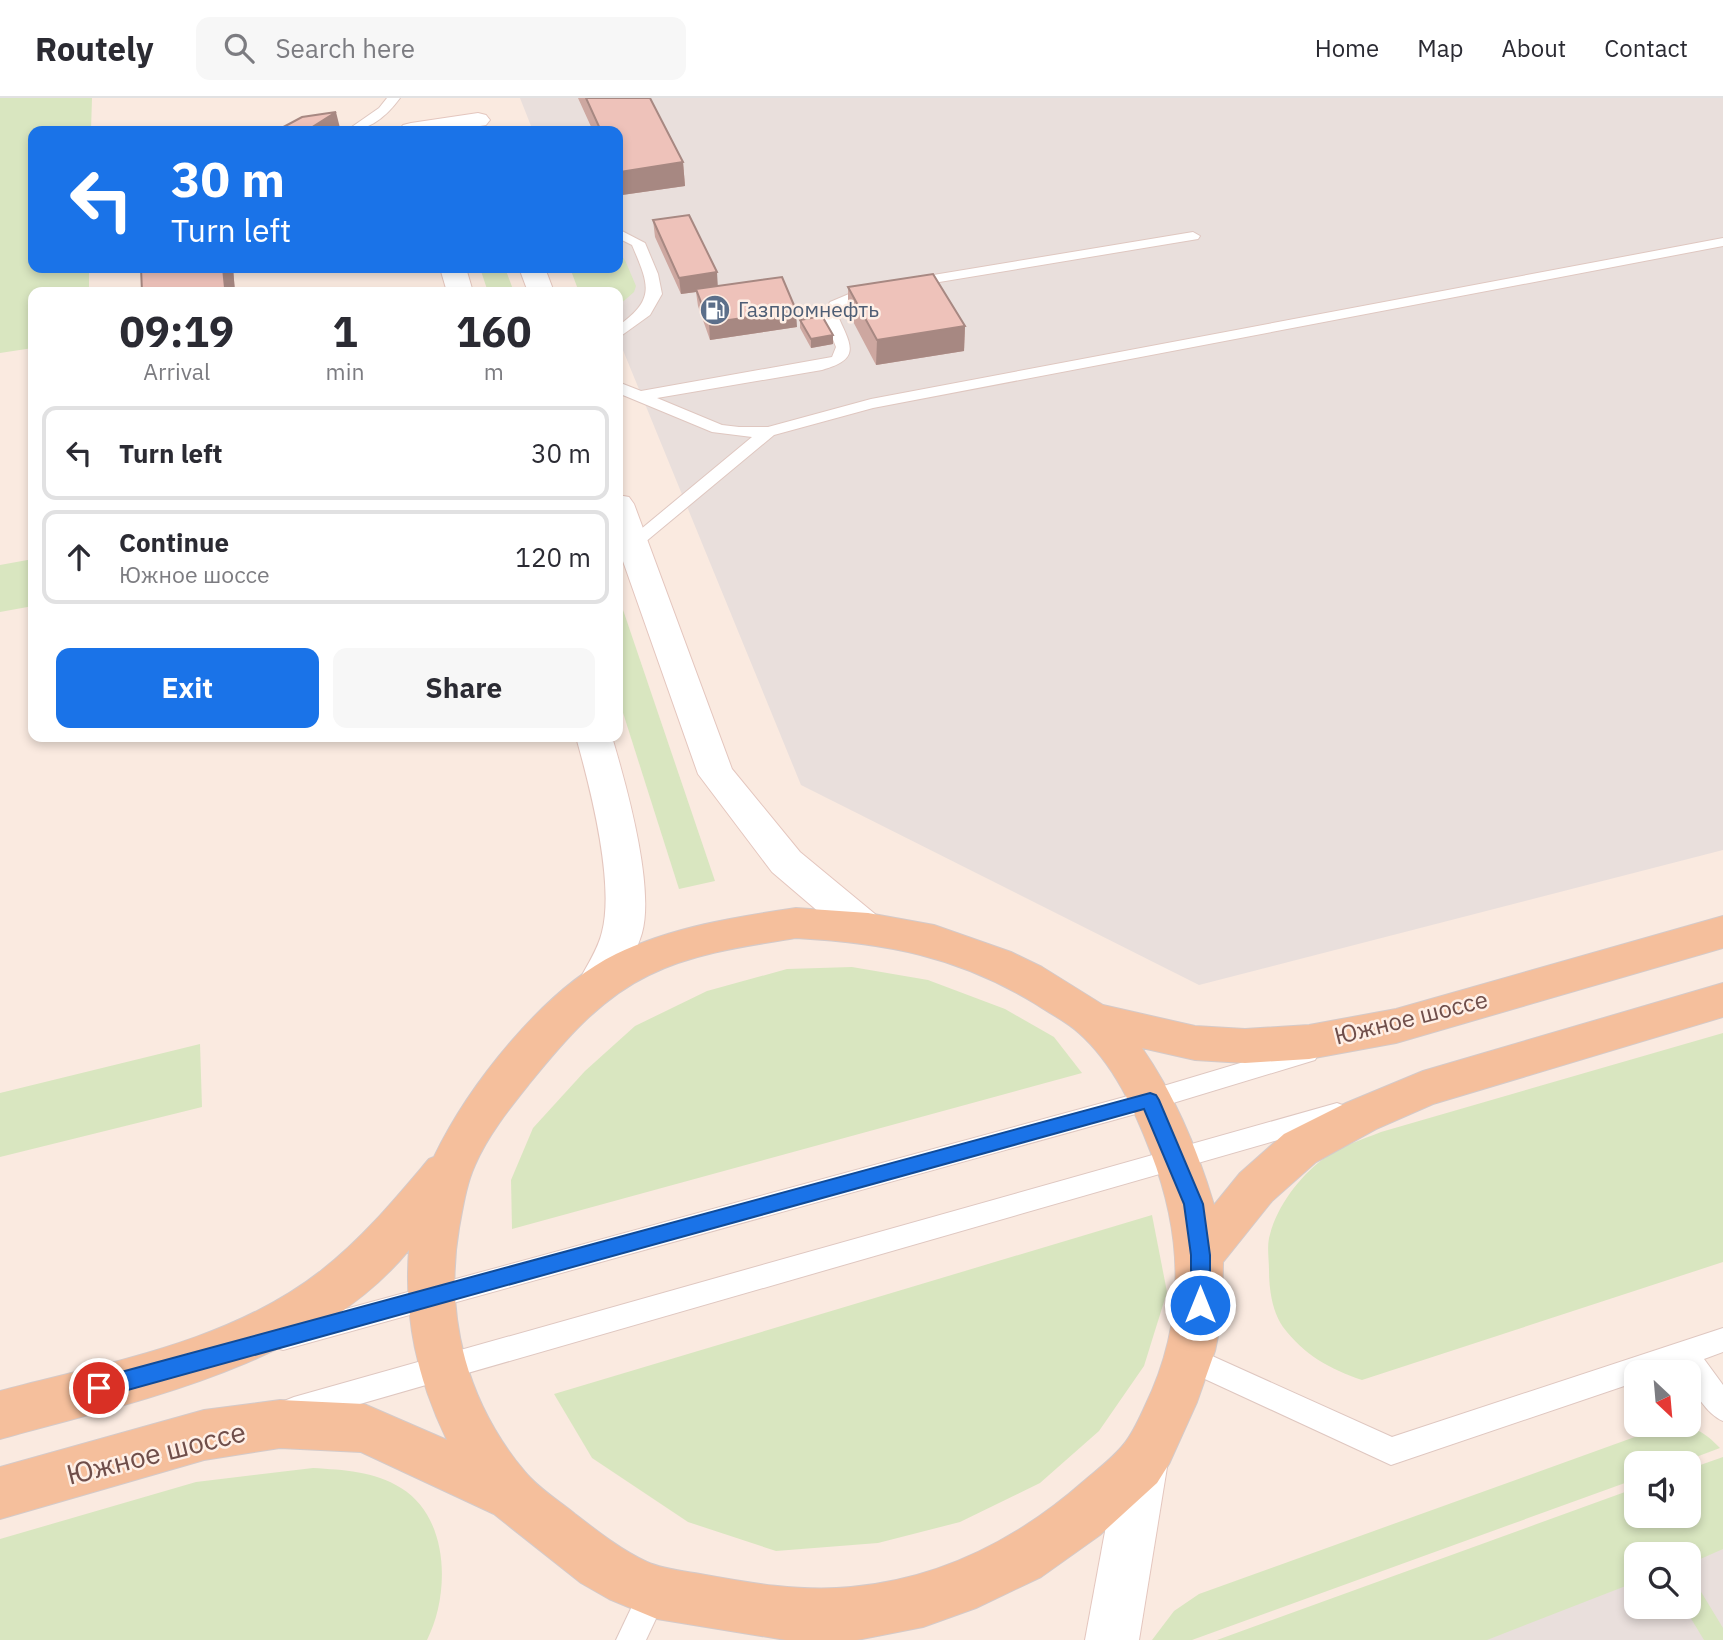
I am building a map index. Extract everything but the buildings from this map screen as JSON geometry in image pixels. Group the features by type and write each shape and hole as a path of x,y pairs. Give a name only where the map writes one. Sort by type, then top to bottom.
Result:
{"main road":[{"path":"402,98 411,126"},
{"path":"431,126 477,116"},
{"path":"623,518 716,774 786,862 861,925"},
{"path":"595,742 612,798 626,900 622,933 597,985"},
{"path":"0,1415 198,1361 281,1322 337,1287 385,1245 453,1164 491,1099 544,1035 597,985 643,960 680,946 796,923 861,925 927,937 978,954 1034,981 1094,1020 1122,1052 1150,1100 1194,1204 1200,1255 1200,1305 1190,1359 1172,1405 1143,1461 1112,1640"},
{"name":"Южное шоссе","path":"1094,1020 1195,1043 1245,1046 1309,1042 1396,1026 1723,932"},
{"path":"1200,1255 1256,1187 1300,1148 1361,1115 1423,1089 1723,1000"},
{"path":"453,1164 431,1252 429,1298 432,1333 441,1368 469,1435 510,1495 588,1558 654,1591 785,1615 855,1614 937,1596 1016,1564 1081,1521 1143,1461"},
{"name":"Южное шоссе","path":"0,1493 204,1435 280,1424 364,1428 510,1495"},
{"path":"725,1605 795,1640"}],"lane":[{"path":"360,126 383,111 394,98"},
{"path":"623,236 638,243 656,285 655,299 645,313 623,328"},
{"path":"640,396 822,365 836,360 843,354 844,347 830,314 835,305 866,291 1193,236"},
{"path":"623,389 718,429 768,432 872,404 1723,242"},
{"path":"632,544 768,432"},
{"path":"198,1361 1150,1100 1396,1026"},
{"path":"204,1435 1423,1089"},
{"path":"1190,1359 1391,1451 1723,1340"},
{"path":"1685,1353 1723,1408"},
{"path":"631,1640 654,1591"}],"shaded area":[{"path":"520,98 1723,98 1723,850 1199,985 801,785 623,350 623,287 618,287 618,273 623,273 623,126 531,126"},
{"path":"1723,1480 1723,1640 1261,1640 1624,1520 1624,1528 1701,1528 1701,1503"}],"green space":[{"path":"0,98 92,98 91,126 28,126 28,273 89,273 89,287 28,287 28,349 0,353"},
{"path":"623,258 636,286 634,292 623,302 623,287 577,287 572,273 623,273"},
{"path":"482,273 507,273 512,287 486,287"},
{"path":"28,560 28,607 0,612 0,565"},
{"path":"623,610 715,881 679,889 623,713"},
{"path":"852,967 928,980 1005,1009 1054,1037 1082,1073 512,1229 511,1180 533,1128 585,1071 635,1026 707,991 787,969"},
{"path":"1723,1033 1723,1262 1362,1380 1318,1360 1300,1346 1283,1327 1276,1314 1271,1292 1269,1238 1289,1194 1305,1175 1330,1154 1381,1132"},
{"path":"200,1044 202,1107 0,1157 0,1093"},
{"path":"1152,1215 1167,1292 1144,1366 1099,1431 1040,1483 960,1522 878,1543 776,1551 688,1522 592,1458 554,1394"},
{"path":"1701,1433 1720,1448 1701,1455 1701,1451 1624,1451 1624,1483 1192,1640 1152,1640 1174,1611 1199,1594 1635,1437 1701,1437"},
{"path":"1723,1457 1723,1549 1701,1559 1701,1542 1624,1542 1624,1587 1487,1640 1217,1640 1624,1492 1624,1528 1701,1528 1701,1465"},
{"path":"313,1468 358,1472 391,1482 417,1501 429,1518 437,1537 442,1580 440,1601 427,1640 0,1640 0,1539 196,1482"},
{"path":"1701,1592 1723,1628 1723,1640 1704,1640 1691,1619 1701,1619"}],"place":[{"name":"Газпромнефть","path":"715,310"}],"route":[{"path":"99,1388 1150,1100 1194,1204 1200,1255 1200,1305"}]}
